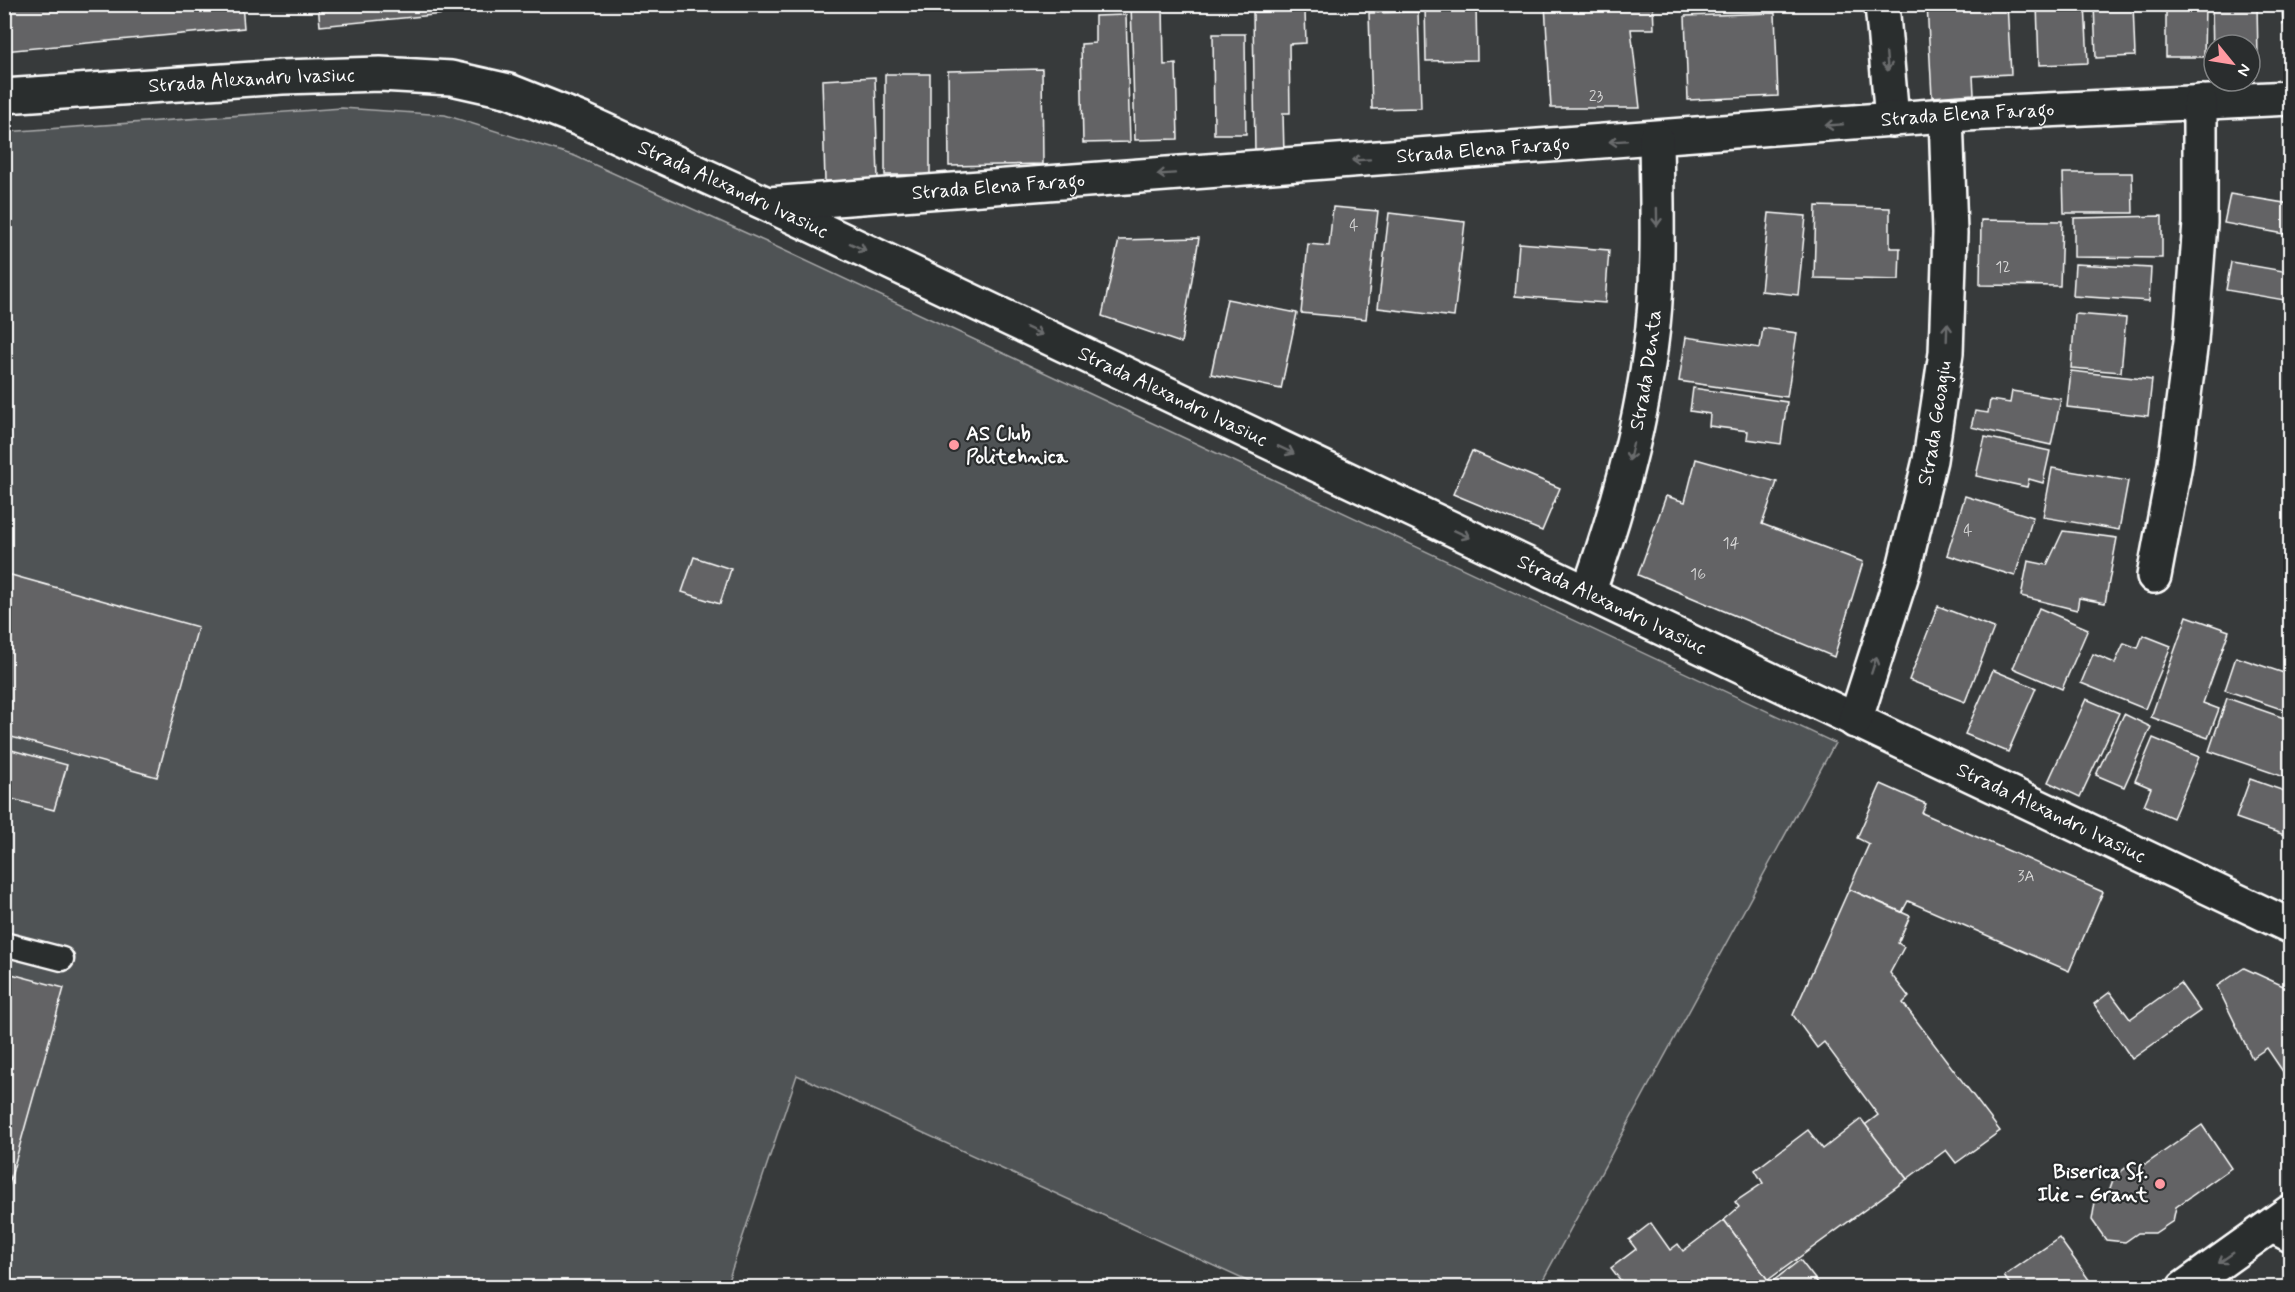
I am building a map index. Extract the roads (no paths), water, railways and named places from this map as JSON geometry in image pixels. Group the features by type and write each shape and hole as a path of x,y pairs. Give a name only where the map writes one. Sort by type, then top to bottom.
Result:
{"street":[{"path":"1882,6 1892,120"},
{"name":"Strada Alexandru Ivasiuc","path":"4,96 282,77 380,74 451,78 509,91 582,120 767,204 2290,926"},
{"name":"Strada Elena Farago","path":"767,204 1946,115 2290,98"},
{"path":"2154,576 2175,464 2191,341 2200,223 2200,102"},
{"name":"Strada Geoagiu","path":"1855,720 1904,568 1930,460 1945,364 1950,233 1946,115"},
{"name":"Strada Denta","path":"1588,593 1609,535 1632,450 1650,351 1658,243 1656,138"},
{"path":"2184,1287 2283,1227"}],"lane":[{"path":"4,944 62,959"}],"place":[{"name":"AS Club Politehnica","path":"954,445"},
{"name":"Biserica Sf. Ilie - Grant","path":"2160,1184"}]}
